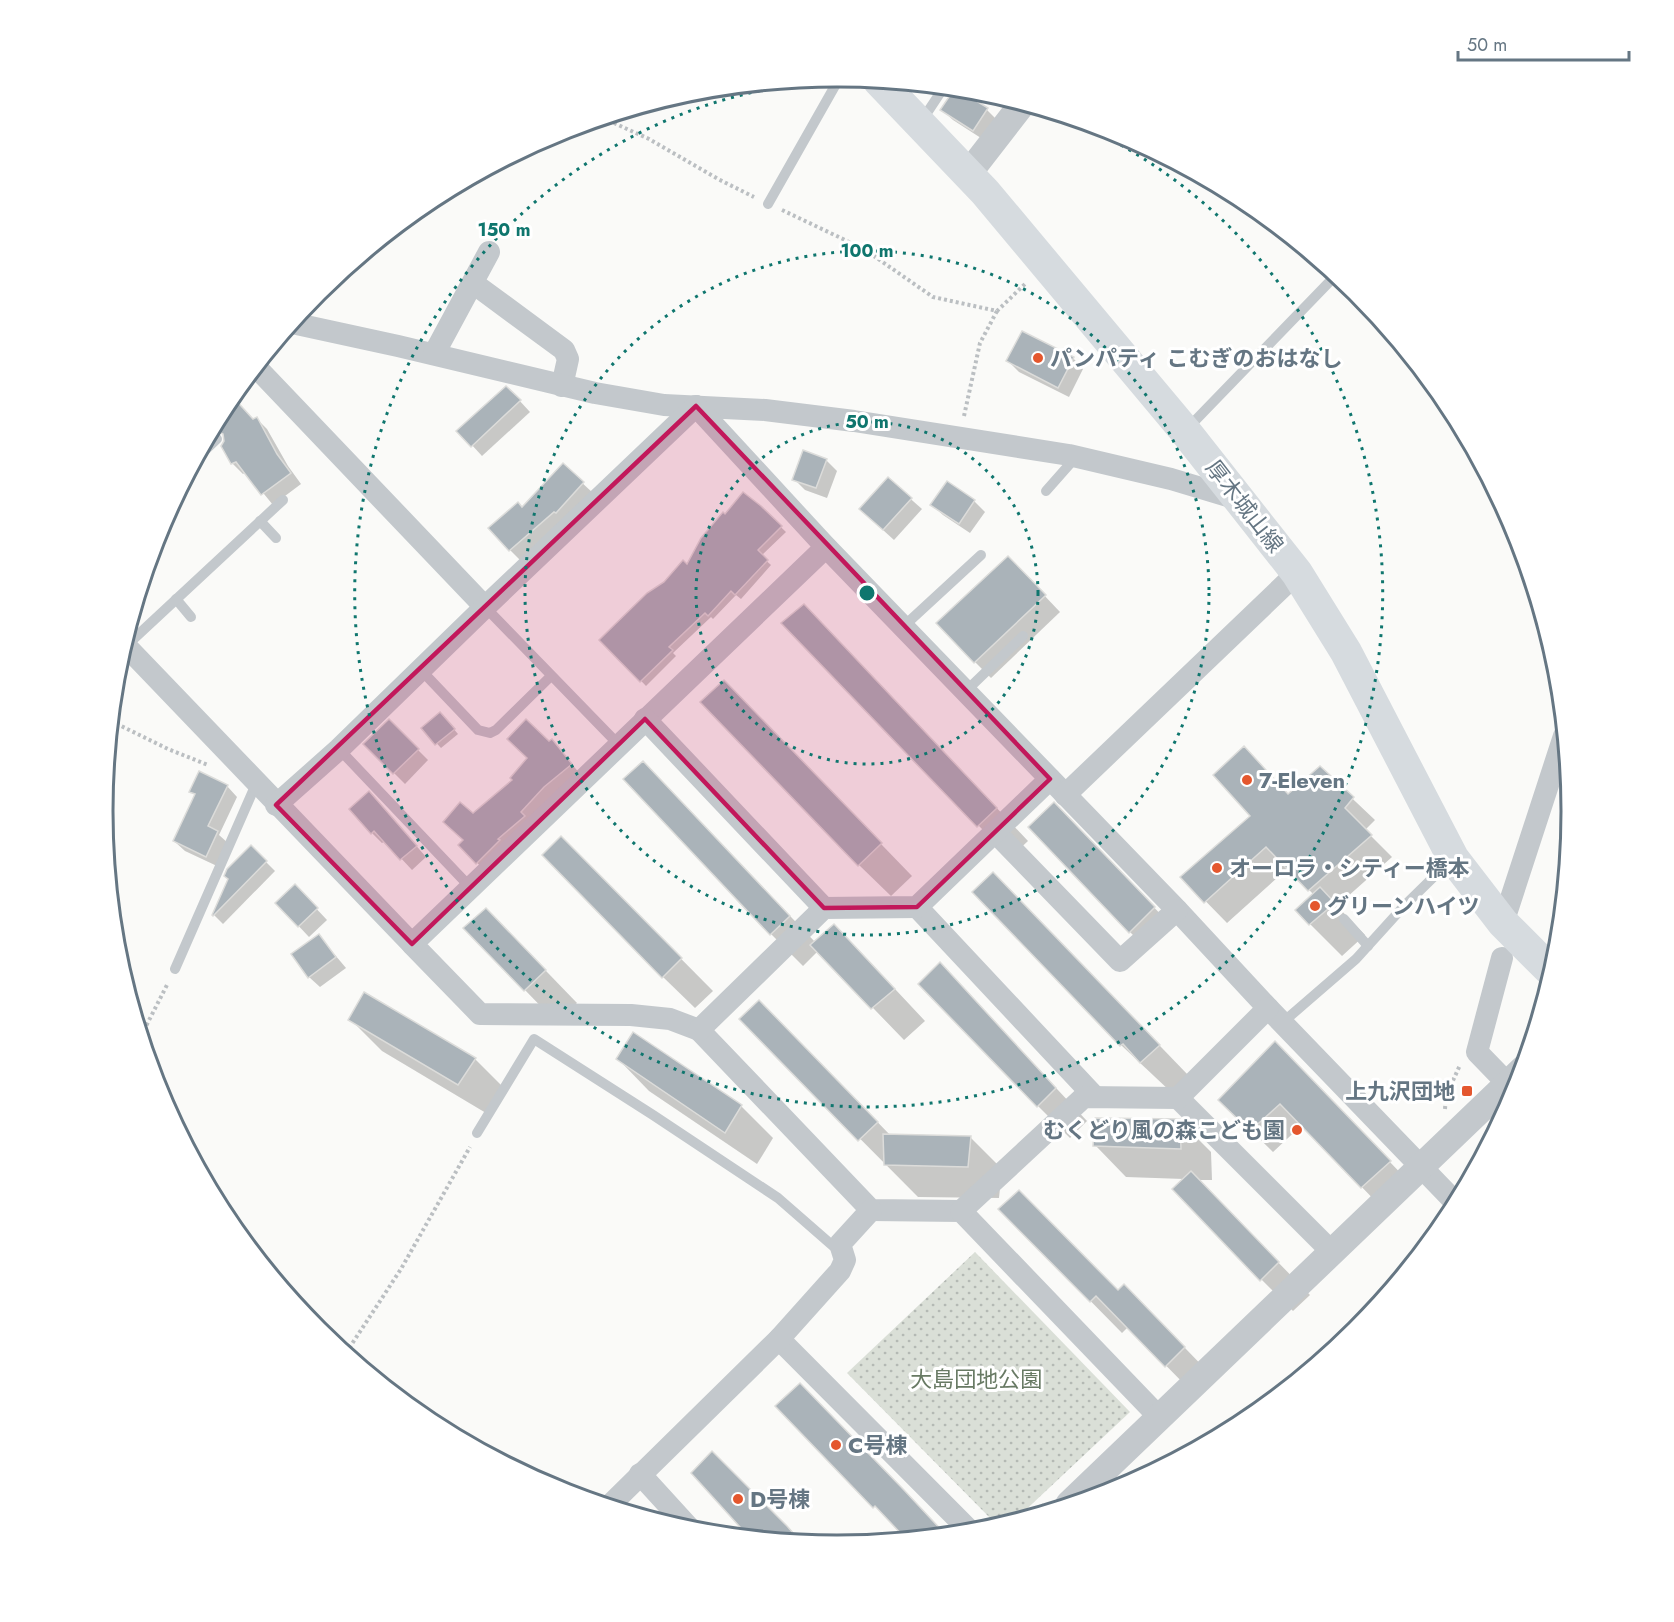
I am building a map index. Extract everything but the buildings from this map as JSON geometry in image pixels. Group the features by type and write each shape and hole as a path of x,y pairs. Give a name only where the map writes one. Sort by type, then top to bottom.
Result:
{"main road":[{"name":"厚木城山線","path":"887,89 968,174 1045,264 1185,431 1297,573 1346,652 1453,858 1503,923 1544,964"}],"street":[{"path":"968,174 1018,111"},
{"path":"434,354 489,252"},
{"path":"473,283 564,350 568,359 562,386"},
{"path":"301,325 434,354 562,386 652,403 765,410 960,437 1076,457 1172,479 1241,500"},
{"path":"261,372 485,607"},
{"path":"276,805 339,749 696,406"},
{"path":"696,406 826,547 1177,910 1449,1196"},
{"path":"412,944 826,547"},
{"path":"699,1030 824,908 917,906 996,833 1058,787 1297,573"},
{"path":"131,652 276,805 480,1014 631,1015 669,1019 699,1030 871,1210 961,1211 1084,1097 1178,1098 1275,1015"},
{"path":"645,719 824,908"},
{"path":"1503,923 1558,754"},
{"path":"996,833 1120,962 1177,910"},
{"path":"917,906 1095,1097"},
{"path":"1502,958 1477,1052 1511,1074"},
{"path":"1081,1493 1508,1083"},
{"path":"1178,1098 1333,1253"},
{"path":"615,1500 779,1339 840,1271 845,1260 840,1244 871,1210"},
{"path":"961,1211 1160,1418"},
{"path":"779,1339 963,1524"},
{"path":"640,1474 679,1517"}],"lane":[{"path":"768,204 834,87"},
{"path":"920,123 940,94"},
{"path":"1185,431 1330,281"},
{"path":"1046,491 1076,457"},
{"path":"135,636 283,500"},
{"path":"260,521 276,538"},
{"path":"904,626 981,555"},
{"path":"176,599 191,617"},
{"path":"485,607 619,745"},
{"path":"966,691 1023,636"},
{"path":"420,669 478,730 490,733 496,730 551,676"},
{"path":"339,749 471,888"},
{"path":"176,969 256,784"},
{"path":"1275,1015 1356,959 1404,906 1453,858"},
{"path":"1344,919 1368,946"},
{"path":"477,1133 534,1039 778,1198 833,1245 840,1244"}],"path":[{"path":"613,122 649,139 718,179 843,238 871,254 933,297 997,311"},
{"path":"960,437 980,343 997,311 1045,264"},
{"path":"118,725 168,749 212,766"},
{"path":"146,1026 176,969"},
{"path":"350,1346 401,1269 477,1133"}],"highlighted area":[{"path":"696,406 1050,779 917,907 824,908 645,719 412,944 276,805"}],"green space":[{"name":"大島団地公園","path":"975,1252 1130,1412 1026,1509 990,1518 847,1373"}],"place":[{"name":"パンパティ こむぎのおはなし","path":"1038,358"},
{"name":"7-Eleven","path":"1247,780"},
{"name":"オーロラ・シティー橋本","path":"1217,868"},
{"name":"グリーンハイツ","path":"1315,906"},
{"name":"上九沢団地","path":"1467,1091"},
{"name":"むくどり風の森こども園","path":"1297,1130"},
{"name":"C号棟","path":"836,1445"},
{"name":"D号棟","path":"738,1499"}]}
